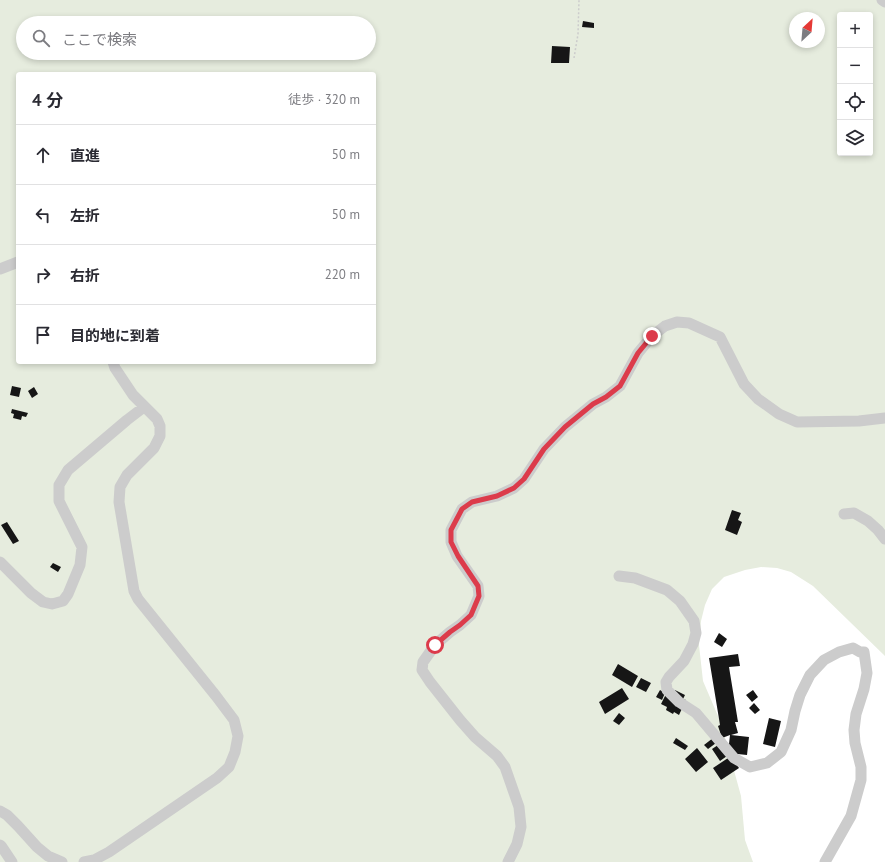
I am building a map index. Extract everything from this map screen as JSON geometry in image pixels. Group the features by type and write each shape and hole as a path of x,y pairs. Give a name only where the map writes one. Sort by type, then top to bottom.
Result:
{"street":[{"path":"0,269 16,263"},
{"path":"508,862 517,844 521,826 519,807 504,767 497,756 475,737 460,720 422,670 423,662 435,645 471,615 479,596 478,586 458,556 451,542 451,530 462,509 472,502 497,496 514,488 524,479 544,449 565,427 593,404 606,397 620,386 638,353 652,336 665,326 677,322 689,323 720,337 744,384 758,398 779,414 797,422 859,421 885,418"},
{"path":"84,862 94,860 109,852 217,778 229,767 235,752 238,736 234,720 138,599 134,591 119,502 120,487 127,475 154,448 160,436 160,426 157,418 133,395 114,368 113,364"},
{"path":"0,562 31,593 43,602 52,604 62,601 68,594 80,565 82,547 59,501 59,485 68,470 144,407"},
{"path":"844,514 854,513 868,521 885,539"},
{"path":"619,576 636,578 667,590 680,601 691,616 694,621 696,632 693,644 684,661 669,676 666,682 667,690 679,702 696,713 734,758 750,767 767,763 781,752 791,730 800,695 810,675 824,660 839,652 853,648 860,652 864,652 867,673 864,689 856,714 854,730 854,743 861,767 861,780 852,816 826,862"},
{"path":"0,811 7,815 18,826 37,848 48,856 62,862"},
{"path":"0,845 12,862"}],"path":[{"path":"574,58 578,34 579,0"}],"shaded area":[{"path":"0,0 885,0 885,656 813,586 791,572 777,568 761,567 745,570 724,577 712,589 705,605 701,621 699,645 703,681 721,723 741,796 745,840 753,862 0,862"}],"building":[{"path":"583,21 594,23 594,28 582,27"},
{"path":"552,46 570,47 569,63 551,63"},
{"path":"12,386 21,388 19,397 10,395"},
{"path":"34,387 38,394 32,398 28,391"},
{"path":"12,409 28,413 26,417 22,416 21,420 13,418 14,414 11,413"},
{"path":"732,510 741,513 738,520 742,522 737,535 725,530"},
{"path":"7,522 19,541 13,544 1,525"},
{"path":"53,563 61,567 58,572 50,567"},
{"path":"719,633 727,639 722,647 714,642"},
{"path":"738,654 740,666 729,667 738,722 735,722 738,733 731,735 749,737 747,755 728,753 730,735 722,738 718,726 720,725 709,658"},
{"path":"618,664 638,676 632,687 612,675"},
{"path":"641,678 651,683 646,692 636,687"},
{"path":"622,688 629,699 605,714 599,702"},
{"path":"660,690 665,693 662,700 656,697"},
{"path":"675,690 685,695 683,699 686,700 679,715 674,712 673,714 666,710 667,707 661,704 667,692 673,695"},
{"path":"753,690 758,697 752,702 746,695"},
{"path":"754,703 760,710 755,714 749,708"},
{"path":"619,713 625,718 619,725 613,721"},
{"path":"769,718 781,721 775,747 763,744"},
{"path":"676,738 688,746 685,750 673,743"},
{"path":"713,738 716,743 708,749 704,745"},
{"path":"718,745 727,756 720,761 712,749"},
{"path":"697,748 708,762 696,772 685,759"},
{"path":"731,756 739,768 721,780 713,768"}],"route":[{"path":"435,645 471,615 479,596 478,586 458,556 451,542 451,530 462,509 472,502 497,496 514,488 524,479 544,449 565,427 593,404 606,397 620,386 638,353 652,336"}]}
